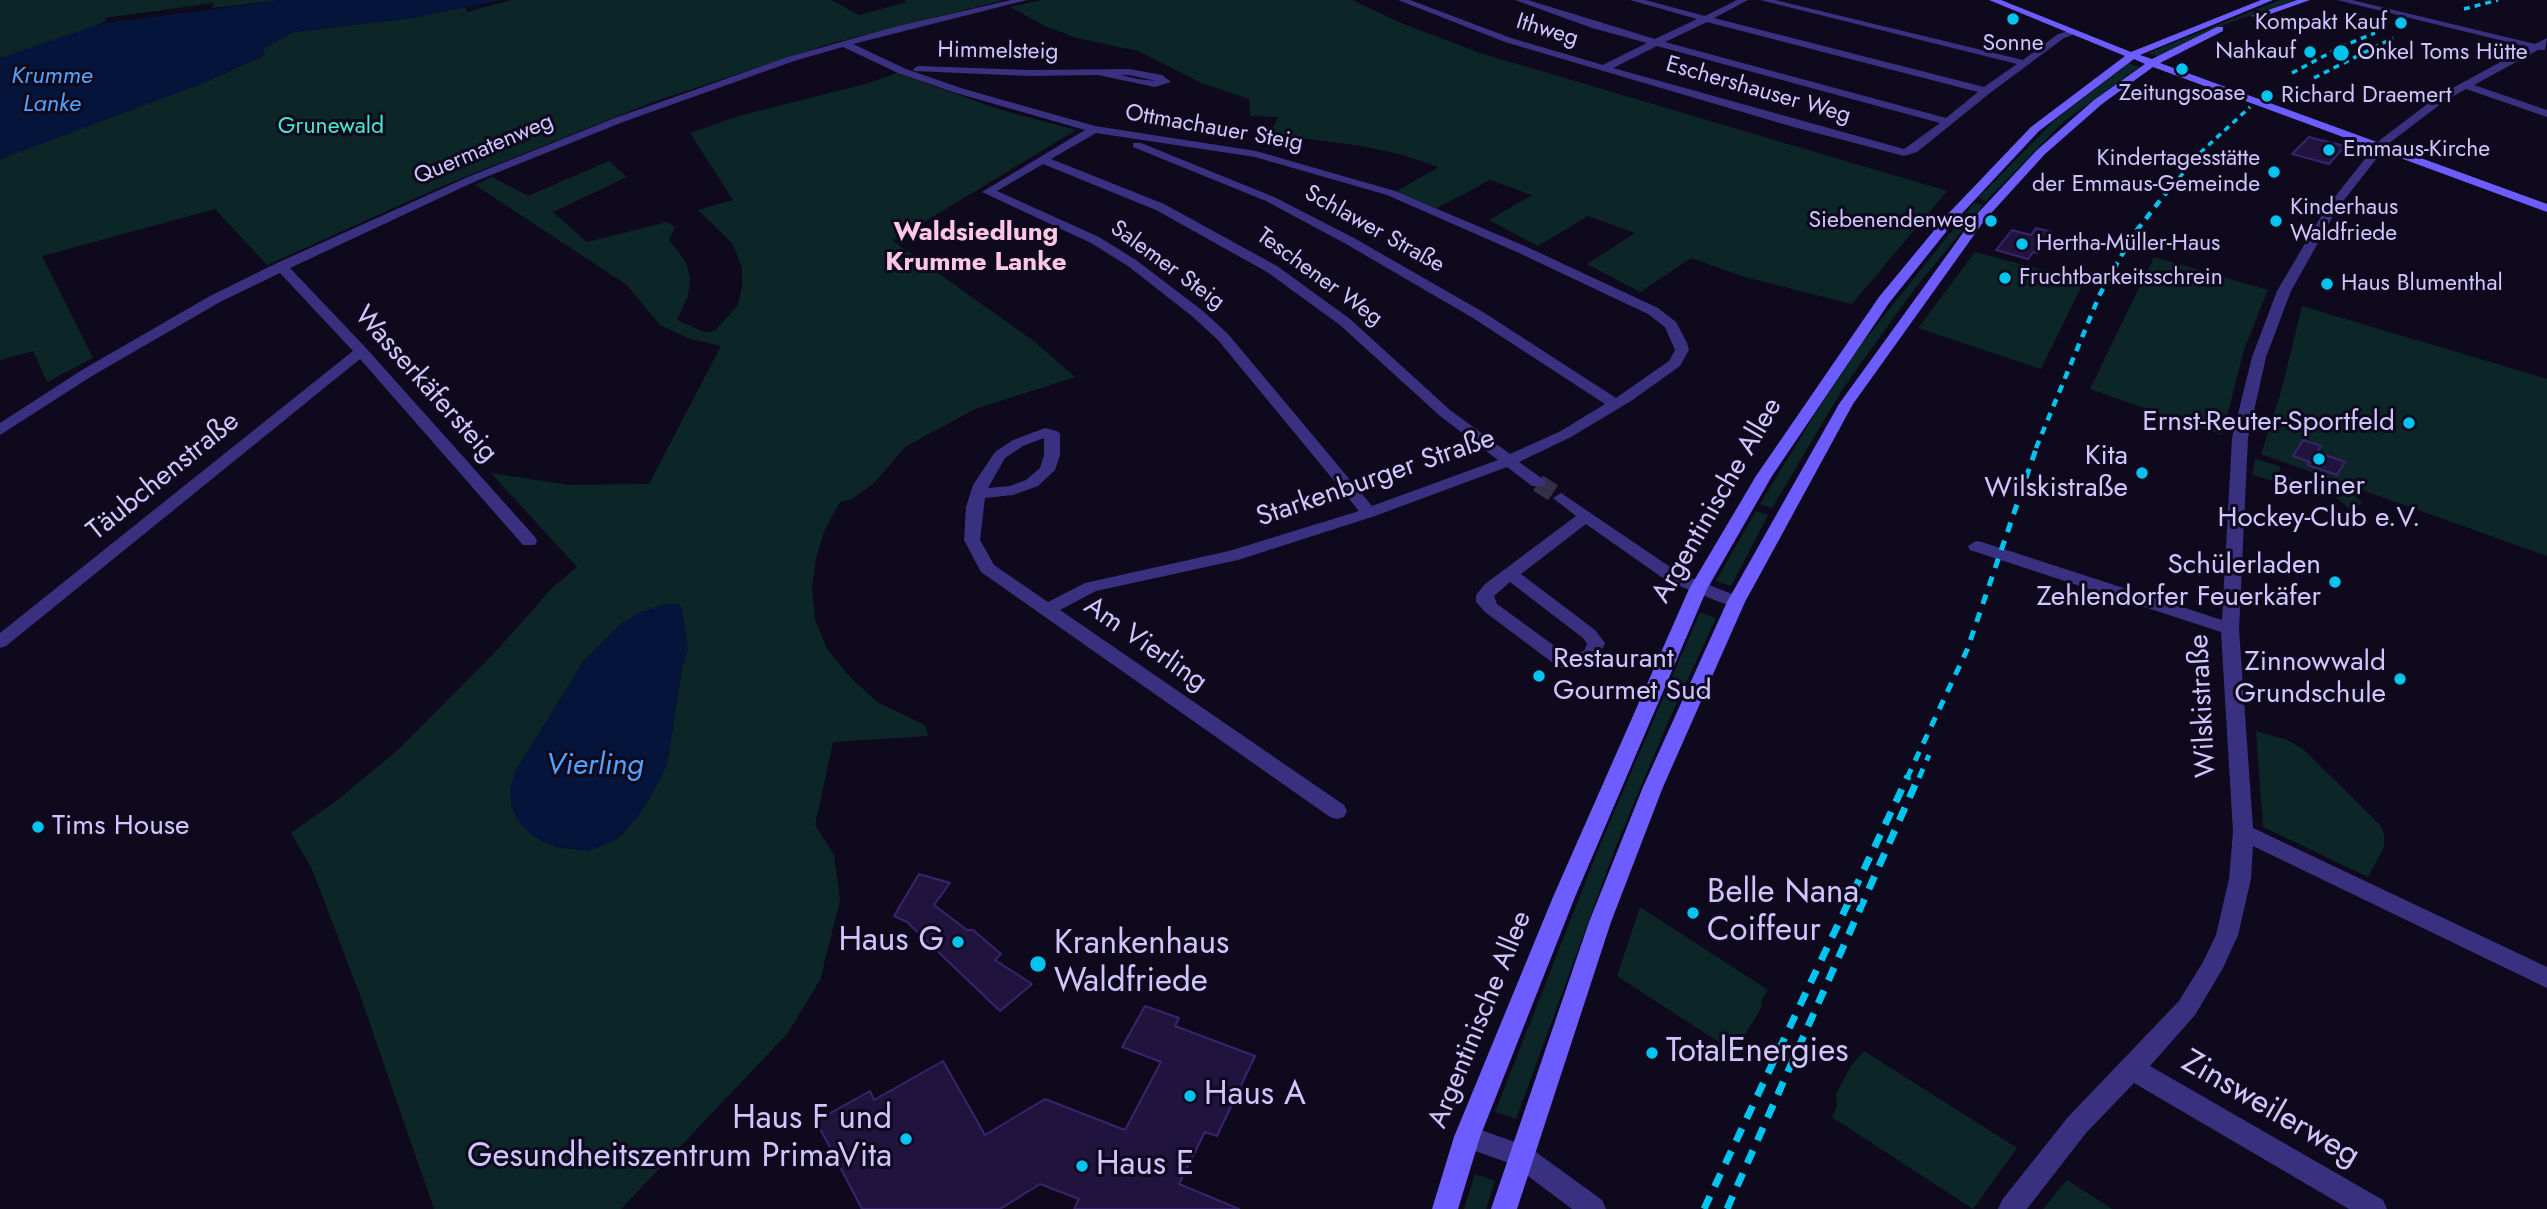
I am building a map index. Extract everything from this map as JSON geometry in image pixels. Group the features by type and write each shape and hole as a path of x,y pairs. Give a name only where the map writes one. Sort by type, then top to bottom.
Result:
{"main road":[{"path":"1993,0 2132,56 2547,208"},
{"name":"Argentinische Allee","path":"1445,1209 1467,1137 1564,897 1698,589 1764,476 1808,408 1884,300 1950,219 2028,136 2075,97 2132,56 2204,24 2269,0"},
{"path":"1504,1209 1600,922 1653,787 1736,602 1846,404 1961,243 2032,162 2068,127 2152,63 2216,31 2306,0"}],"street":[{"name":"Quermatenweg","path":"0,430 155,333 281,266 381,219 566,141 736,77 844,44 1023,0"},
{"name":"Ithweg","path":"1402,0 1488,34 1604,68"},
{"path":"1519,0 1576,21 1656,43"},
{"path":"1634,0 1704,19"},
{"name":"Eschershauser Weg","path":"1604,68 1744,0"},
{"path":"1764,0 2024,63"},
{"path":"2341,0 2544,46"},
{"name":"Eschershauser Weg","path":"1704,19 1986,91"},
{"name":"Eschershauser Weg","path":"1604,68 1904,153 1913,150 1986,91 2061,36 2073,33"},
{"name":"Eschershauser Weg","path":"1656,43 1948,122"},
{"name":"Ottmachauer Steig","path":"844,44 893,67 960,91 1094,129 1256,154 1391,192 1653,311 1671,325 1677,336"},
{"name":"Wilskistraße","path":"2011,1209 2077,1125 2187,1008 2212,968 2227,935 2237,890 2243,832 2230,629 2240,438 2259,357 2284,291 2332,208 2379,146 2420,112 2465,85 2544,46"},
{"name":"Himmelsteig","path":"893,67 957,72 1139,73 1158,77 1166,82 1138,82 1101,73"},
{"path":"2465,85 2547,114"},
{"path":"1042,160 1094,129"},
{"name":"Schlawer Straße","path":"1094,129 1270,199 1350,241 1478,315 1615,404"},
{"name":"Salemer Steig","path":"1042,160 988,192 1027,207 1095,240 1132,263 1199,314 1223,337 1369,513"},
{"name":"Teschener Weg","path":"1042,160 1160,207 1272,269 1345,322 1445,413 1538,483"},
{"name":"Wasserkäfersteig","path":"281,266 361,351 529,541"},
{"name":"Starkenburger Straße","path":"1047,610 1091,587 1232,556 1369,513 1507,462 1566,433 1675,363 1682,350 1677,336"},
{"name":"Täubchenstraße","path":"0,642 361,351"},
{"name":"Am Vierling","path":"978,495 1013,490 1032,483 1047,470 1052,456 1052,434 1032,436 999,455 986,475 978,495 972,519 972,540 980,559 997,576 1337,811"},
{"path":"1561,498 1674,578 1736,602"},
{"path":"1510,574 1589,634 1596,643 1592,655 1574,663 1563,662 1485,601 1485,595 1510,574 1587,516"},
{"path":"1976,546 2230,629"},
{"path":"2243,832 2547,978"},
{"name":"Zinsweilerweg","path":"2132,1069 2374,1209"},
{"path":"1467,1137 1520,1155 1593,1209"}],"green space":[{"path":"0,0 281,0 212,8 214,3 104,18 107,20 88,30 0,58"},
{"name":"Grunewald","path":"511,0 831,0 859,15 907,2 903,0 1004,0 832,43 653,102 445,185 267,265 215,209 42,256 93,358 47,382 33,351 0,360 0,159 208,81 265,55 262,49 294,32 412,18 465,6 467,12"},
{"path":"1042,0 1352,0 1401,23 1480,53 1947,191 1852,304 1745,277 1691,258 1640,292 1587,264 1635,233 1588,216 1538,246 1489,220 1532,195 1490,180 1437,208 1395,192 1439,167 1403,155 1362,146 1270,134 1278,117 1250,116 1249,99 1199,82 1138,51 1077,38 1047,27 1010,7"},
{"path":"2280,0 2295,0 2226,24 2158,56 2148,53"},
{"path":"2129,63 2139,67 2063,122 1986,201 1978,198 2055,120"},
{"path":"897,73 998,109 1076,130 893,241 1035,342 1075,377 975,409 905,447 875,482 852,499 840,502 825,529 816,558 812,588 815,619 827,649 849,676 877,702 925,725 928,736 833,742 815,825 834,855 840,900 820,980 787,1034 621,1209 434,1209 360,995 312,869 291,833 336,801 399,749 499,648 552,588 577,567 491,473 568,485 649,484 721,346 688,338 660,325 627,285 475,185 492,177 528,196 609,161 627,177 553,212 587,242 667,222 675,227 669,240 686,262 690,278 688,296 677,320 704,332 715,331 738,305 742,267 732,243 698,210 733,200 690,133 739,116 869,83","holes":["666,604 688,648 682,668 667,765 648,801 621,836 588,851 556,847 515,772 583,662 621,624 641,612"]},
{"path":"1974,203 1983,205 1916,287 1842,390 1772,508 1760,504 1863,342"},
{"path":"1975,252 2084,281 2041,369 1918,328"},
{"path":"2154,257 2268,290 2244,350 2222,435 2090,389"},
{"name":"Ernst-Reuter-Sportfeld","path":"2302,306 2547,379 2547,556 2261,454 2281,392"},
{"path":"2255,459 2279,466 2282,475 2338,496 2353,494 2362,502 2356,509 2349,509 2337,498 2275,475 2277,482 2252,475"},
{"path":"1756,511 1768,515 1731,586 1716,581"},
{"path":"1700,612 1716,618 1668,722 1616,846 1516,1119 1495,1112 1600,845"},
{"path":"2256,731 2287,740 2303,749 2380,825 2384,834 2384,847 2368,877 2263,827"},
{"path":"1640,907 1768,990 1761,1001 1762,1007 1734,1052 1617,976"},
{"path":"1864,1051 2017,1148 1973,1209 1832,1117 1837,1106 1836,1094 1851,1066"},
{"path":"1475,1174 1495,1181 1486,1209 1464,1209"},
{"path":"2067,1180 2112,1209 2043,1209"}],"water":[{"name":"Krumme Lanke","path":"281,0 502,0 412,18 294,32 263,49 265,54 208,81 0,159 0,58 100,24"},
{"name":"Vierling","path":"666,604 679,604 682,608 688,648 682,668 667,765 637,818 614,841 588,851 547,844 530,834 516,818 510,790 515,772 583,662 621,624 641,612"}],"building":[{"name":"Emmaus-Kirche","path":"2309,137 2345,146 2329,164 2292,154"},
{"name":"Hertha-Müller-Haus","path":"2036,228 2052,232 2037,253 2033,252 2028,259 1996,250 2012,230 2031,235"},
{"name":"Berliner Hockey-Club e.V.","path":"2303,440 2321,446 2317,452 2345,462 2337,475 2308,465 2310,462 2293,456"},
{"name":"Haus G","path":"919,874 950,883 934,905 967,930 973,930 1001,954 995,960 1032,984 1000,1011 907,922 894,916"},
{"path":"1145,1006 1179,1018 1175,1026 1255,1056 1217,1136 1205,1132 1179,1184 1239,1209 1074,1209 1079,1199 1040,1184 1000,1209 862,1209 816,1121 870,1091 874,1100 943,1061 985,1135 1045,1099 1125,1130 1161,1062 1122,1047"}],"tunnel":[{"path":"1538,483 1561,498"}],"railway":[{"path":"2464,9 2498,0"},
{"path":"2292,73 2343,46 2375,33"},
{"path":"2314,78 2393,38"},
{"path":"2165,195 2200,153 2250,107"},
{"path":"2036,448 2100,294 2133,235 2166,193"},
{"path":"1907,778 1967,650 2037,446"},
{"path":"1919,778 1929,755"},
{"path":"1704,1209 1908,776"},
{"path":"1727,1209 1919,776"}],"place":[{"name":"Sonne","path":"2013,19"},
{"name":"Kompakt Kauf","path":"2401,23"},
{"name":"Nahkauf","path":"2310,52"},
{"name":"Onkel Toms Hütte","path":"2341,53"},
{"name":"Zeitungsoase","path":"2182,69"},
{"name":"Richard Draemert","path":"2267,96"},
{"name":"Emmaus-Kirche","path":"2329,150"},
{"name":"Kindertagesstätte der Emmaus-Gemeinde","path":"2274,172"},
{"name":"Siebenendenweg","path":"1991,221"},
{"name":"Kinderhaus Waldfriede","path":"2276,221"},
{"name":"Hertha-Müller-Haus","path":"2022,244"},
{"name":"Fruchtbarkeitsschrein","path":"2005,278"},
{"name":"Haus Blumenthal","path":"2327,284"},
{"name":"Ernst-Reuter-Sportfeld","path":"2409,423"},
{"name":"Berliner Hockey-Club e.V.","path":"2319,459"},
{"name":"Kita Wilskistraße","path":"2142,473"},
{"name":"Schülerladen Zehlendorfer Feuerkäfer","path":"2335,582"},
{"name":"Restaurant Gourmet Sud","path":"1539,676"},
{"name":"Zinnowwald Grundschule","path":"2400,679"},
{"name":"Tims House","path":"38,827"},
{"name":"Belle Nana Coiffeur","path":"1693,913"},
{"name":"Haus G","path":"958,942"},
{"name":"Krankenhaus Waldfriede","path":"1038,964"},
{"name":"TotalEnergies","path":"1652,1053"},
{"name":"Haus A","path":"1190,1096"},
{"name":"Haus F und Gesundheitszentrum PrimaVita","path":"906,1139"},
{"name":"Haus E","path":"1082,1166"}],"district":[{"name":"Waldsiedlung Krumme Lanke","path":"976,249"}]}
